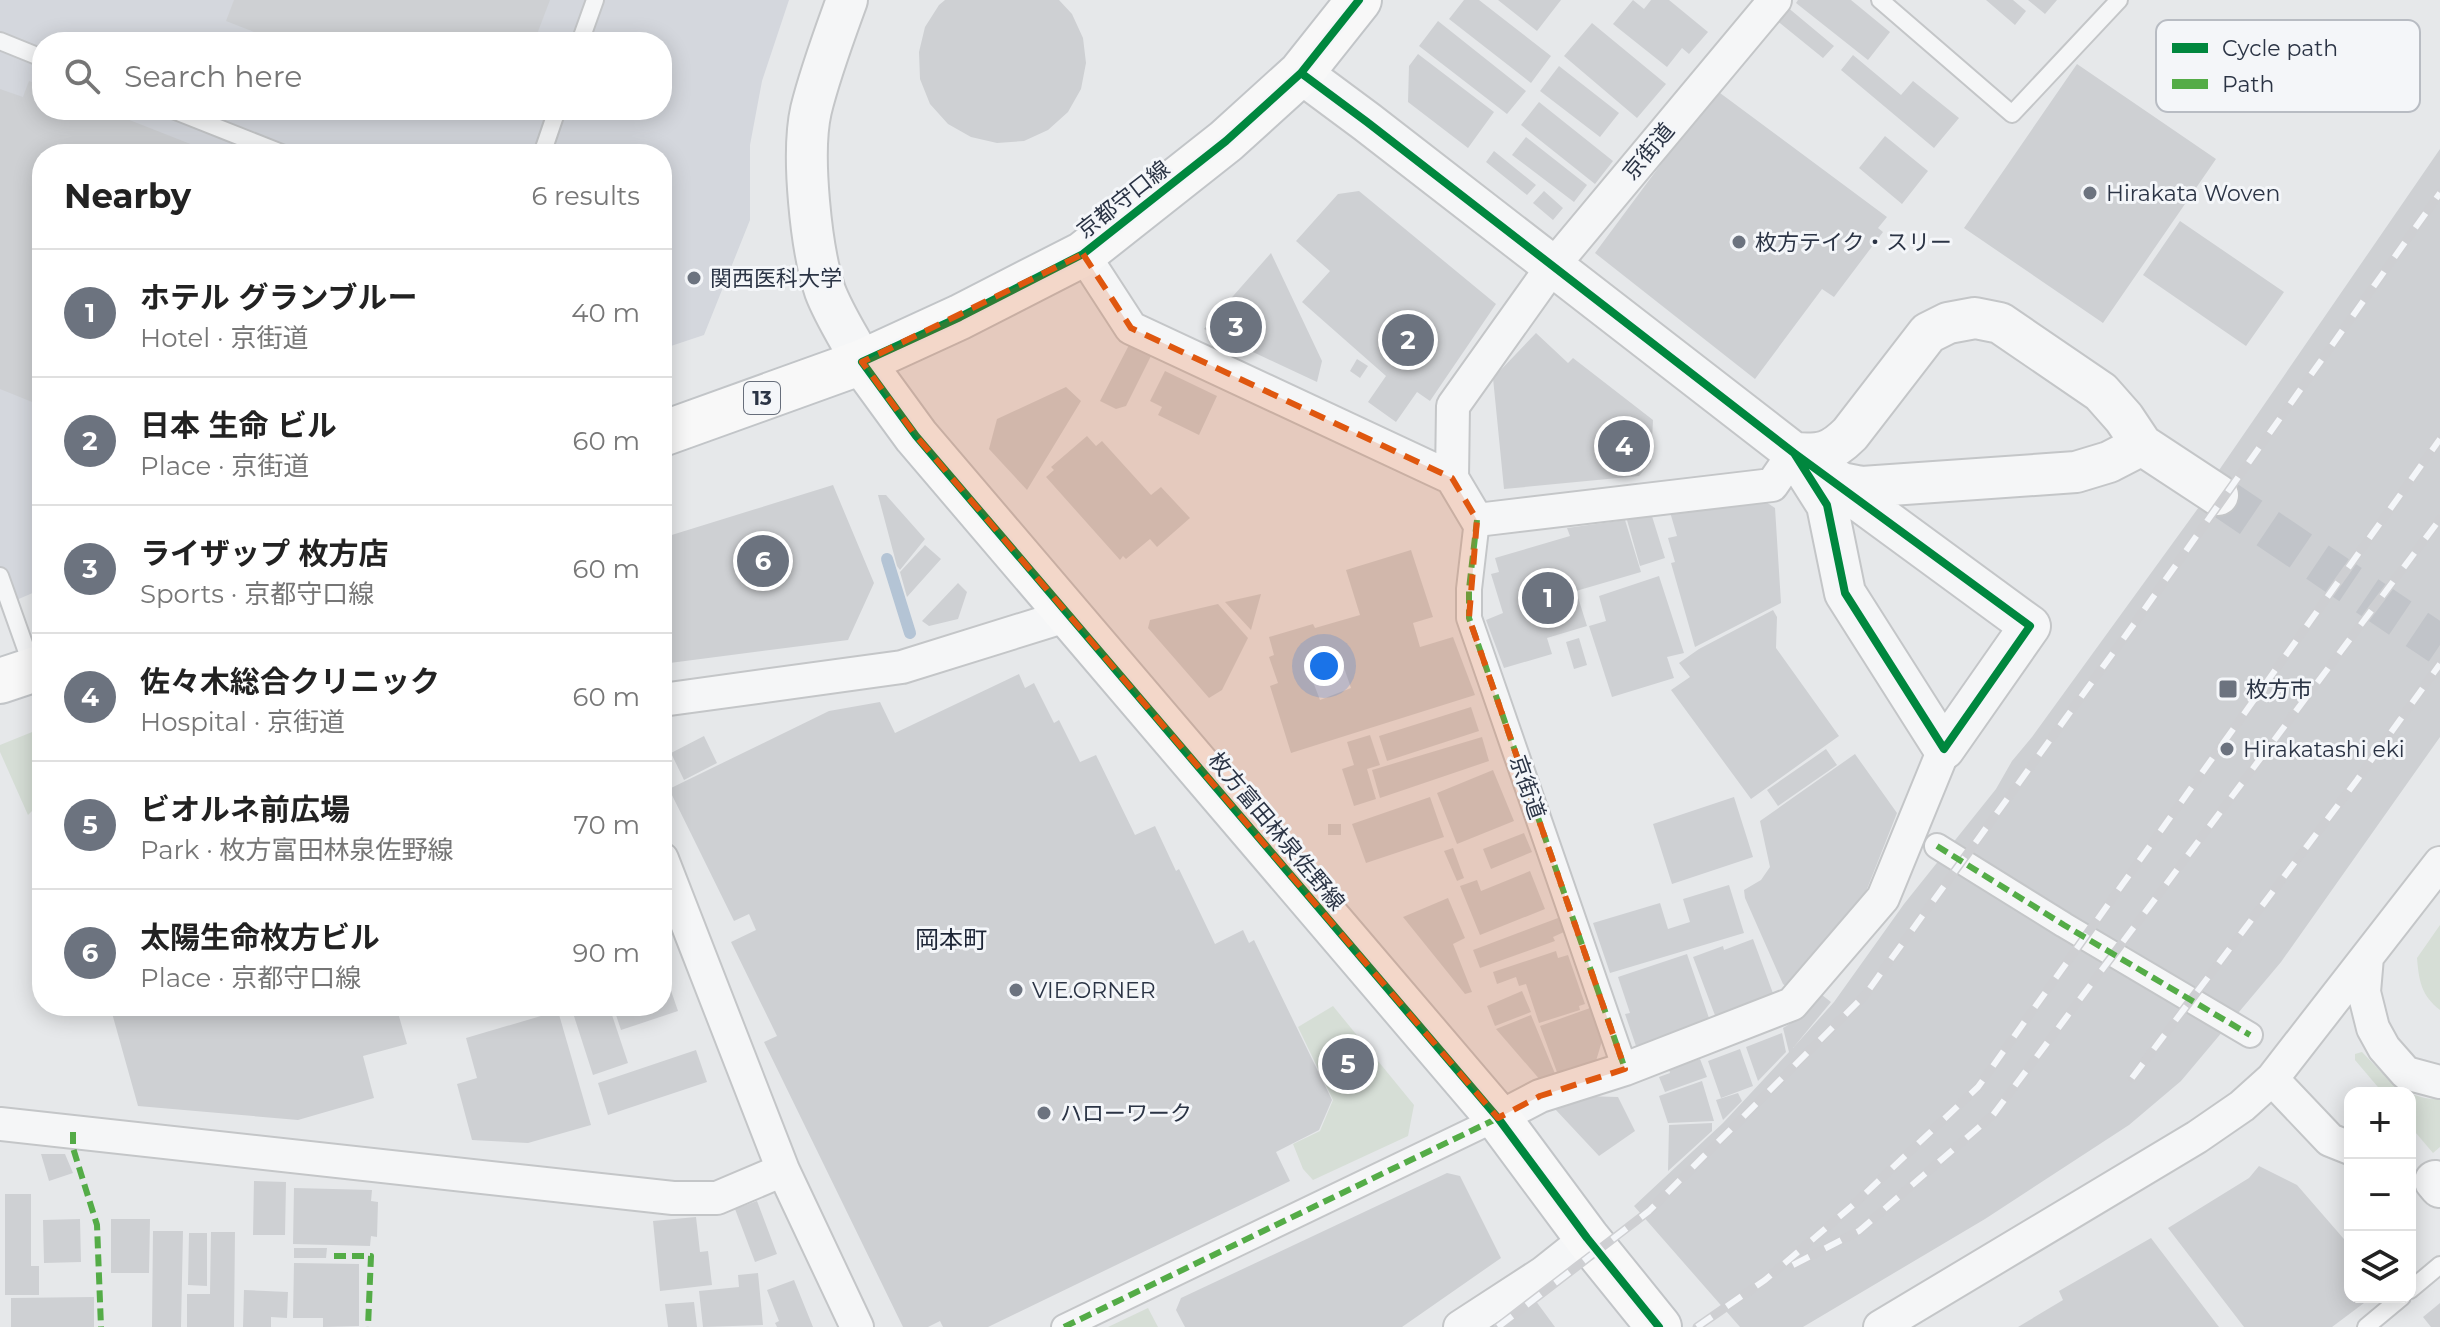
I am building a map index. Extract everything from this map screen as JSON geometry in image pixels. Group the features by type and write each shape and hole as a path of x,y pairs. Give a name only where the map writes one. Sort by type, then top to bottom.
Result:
{"main road":[{"name":"京都守口線","path":"672,430 862,362 960,317 1083,254 1226,141 1301,73 1359,0"},
{"name":"枚方富田林泉佐野線","path":"862,362 916,436 1498,1118 1587,1238 1659,1327"}],"street":[{"path":"847,0 810,113 807,175 814,238 826,292 862,362"},
{"name":"京街道","path":"1452,478 1453,406 1552,267 1775,0"},
{"path":"1064,1327 1540,1096 1625,1069 1792,1004 1883,898 1944,749 2030,626 1794,453 1301,73"},
{"path":"1083,254 1131,328 1452,478 1477,520 1772,485 1794,453"},
{"path":"1794,453 1815,455 1836,448 1928,333 1948,323 1975,318 2000,323 2101,392 2142,445 2218,495"},
{"path":"1794,453 1842,483 1862,487 2076,472 2109,462 2142,445"},
{"path":"1794,453 1827,505 1845,593 1944,749"},
{"name":"京街道","path":"1477,520 1469,618 1625,1069"},
{"path":"672,699 902,667 1069,615"},
{"path":"1937,846 2250,1035"},
{"path":"1880,1327 2197,1137 2242,1106 2272,1079 2440,863"},
{"path":"672,885 783,1170 857,1327"},
{"path":"2367,957 2364,992 2373,1028 2384,1048 2406,1073 2440,1082"},
{"path":"2272,1079 2330,1140 2344,1146"},
{"path":"0,1124 673,1198 717,1198 783,1170"},
{"path":"1460,1327 1543,1273 1587,1238"}],"lane":[{"path":"584,32 595,0"},
{"path":"1880,0 2012,114 2119,0"},
{"path":"0,41 32,54"},
{"path":"198,120 259,144"},
{"path":"545,144 554,120"},
{"path":"0,576 25,673"},
{"path":"2416,1285 2440,1265"},
{"path":"2366,1327 2395,1303"}],"highlighted area":[{"path":"1083,254 1131,328 1452,478 1477,520 1469,618 1625,1069 1540,1096 1498,1118 916,436 862,362"}],"shaded area":[{"name":"関西医科大学","path":"0,0 789,0 762,81 750,145 750,220 704,335 672,346 672,144 32,144 32,593 0,607"},
{"path":"32,732 32,811 28,815 0,752 0,745"},
{"path":"2440,925 2440,1010 2422,987 2417,958"},
{"path":"1333,1006 1414,1105 1408,1136 1313,1180 1303,1169 1293,1144 1320,1131 1333,1100 1298,1027"},
{"path":"2362,1052 2400,1087 2378,1087 2355,1060 2355,1054"},
{"path":"2416,1096 2440,1099 2440,1147 2433,1153 2416,1133"},
{"path":"1148,1308 1158,1327 1108,1327"}],"building":[{"path":"234,0 550,0 538,32 254,32 226,21"},
{"path":"945,0 1059,0 1072,14 1083,38 1086,63 1081,89 1068,112 1048,130 1024,141 997,143 971,137 948,124 930,104 920,79 919,52 925,27"},
{"path":"1464,0 1479,0 1551,56 1531,83 1449,19"},
{"path":"1498,0 1561,0 1537,31"},
{"path":"1633,0 1644,9 1651,0 1669,0 1708,32 1689,54 1682,48 1667,67 1613,24"},
{"path":"1798,0 1851,0 1890,32 1868,60 1796,3"},
{"path":"1986,0 2013,0 2026,11 2015,25"},
{"path":"2028,0 2057,0 2045,14"},
{"path":"1786,6 1834,46 1823,58 1775,19"},
{"path":"1438,21 1526,91 1507,114 1419,46"},
{"path":"1592,23 1666,84 1637,118 1564,56"},
{"path":"1418,54 1494,112 1468,148 1408,102 1409,66"},
{"path":"1853,55 1901,95 1913,81 1959,118 1934,148 1841,70"},
{"name":"Hirakata Woven","path":"2077,64 2216,159 2103,323 1964,228"},
{"path":"1559,66 1619,113 1600,137 1540,91"},
{"path":"29,81 32,82 32,120 129,120 191,144 32,144 32,402 0,389 0,89 23,97"},
{"name":"枚方テイク・スリー","path":"1716,90 1887,217 1878,228 1883,232 1834,297 1822,289 1755,379 1595,253"},
{"path":"1539,102 1613,161 1595,184 1521,125"},
{"path":"1885,136 1928,171 1902,204 1859,168"},
{"path":"1526,137 1587,185 1574,202 1512,155"},
{"name":"Hirakatashi eki","path":"2440,149 2440,737 2281,962 2181,1081 2129,1125 1985,1219 1803,1327 1740,1327 1634,1206 1723,1123 1789,1052 1783,1028 1806,1014 1822,995 1831,1002 1793,1048 1834,1002 1904,904 1996,789 2012,761 2212,489 2215,476"},
{"path":"1494,151 1536,185 1527,195 1486,162"},
{"path":"1359,191 1496,304 1430,401 1417,392 1396,422 1368,402 1386,376 1302,302 1330,271 1296,241 1338,194"},
{"path":"1544,191 1563,208 1553,220 1533,203"},
{"path":"2180,221 2284,292 2246,346 2143,275"},
{"path":"1271,253 1322,361 1317,382 1204,329"},
{"path":"1536,333 1568,363 1573,358 1653,420 1651,462 1639,476 1504,489 1493,378"},
{"path":"1129,345 1151,356 1126,406 1116,409 1100,401"},
{"path":"1357,359 1368,366 1360,378 1350,371"},
{"path":"1165,371 1217,396 1199,435 1158,415 1162,407 1150,401"},
{"path":"1066,387 1081,401 1027,490 989,449 997,419"},
{"path":"1087,436 1096,446 1102,441 1151,495 1161,487 1190,518 1157,547 1150,539 1126,559 1123,556 1120,560 1046,477 1054,470 1051,467"},
{"path":"833,485 874,583 848,640 672,663 672,535"},
{"path":"878,495 886,495 925,539 900,570 897,566"},
{"path":"1766,502 1775,508 1781,603 1695,647 1671,563 1675,562 1668,538 1677,536 1670,512"},
{"path":"1651,513 1665,558 1640,566 1627,520"},
{"path":"1625,520 1641,572 1576,591 1587,626 1547,638 1552,654 1504,668 1486,620 1503,613 1491,574 1499,572 1495,558 1570,536 1567,528"},
{"path":"925,545 941,559 907,597 900,572"},
{"path":"1411,550 1433,617 1413,623 1420,647 1453,637 1475,695 1291,753 1270,686 1278,683 1269,657 1274,655 1269,637 1360,615 1346,570","holes":["1342,662 1351,688 1320,700 1312,679 1333,672 1331,666"]},
{"path":"1659,576 1684,653 1667,657 1674,678 1612,697 1589,626 1606,621 1599,596"},
{"path":"958,583 967,592 958,619 929,626 922,621"},
{"path":"1261,594 1251,630 1225,602"},
{"path":"1218,604 1248,638 1222,690 1209,698 1148,628 1150,620"},
{"path":"1773,610 1777,617 1776,648 1839,736 1751,799 1671,690 1690,677 1679,663"},
{"path":"1579,638 1587,665 1574,669 1566,642"},
{"name":"VIE.ORNER","path":"1019,674 1025,688 1034,683 1054,723 1059,720 1080,762 1096,755 1135,835 1155,826 1215,944 1243,930 1249,943 1254,940 1332,1100 1319,1130 1276,1152 1290,1181 988,1327 943,1327 940,1321 928,1327 903,1327 764,1042 777,1036 731,942 756,930 749,914 734,921 672,795 672,788 829,711 880,702 895,733"},
{"path":"1471,707 1479,731 1387,761 1379,736"},
{"path":"1370,735 1380,765 1367,769 1376,799 1354,806 1342,769 1354,765 1347,742"},
{"path":"704,736 717,763 684,780 672,752"},
{"path":"1482,737 1489,761 1380,798 1372,770"},
{"path":"1826,749 1837,765 1778,806 1767,790"},
{"path":"1855,754 1897,813 1865,894 1790,990 1783,984 1745,898 1744,890 1761,880 1770,867 1760,821"},
{"path":"1493,770 1514,821 1457,844 1437,793"},
{"path":"1430,797 1444,837 1366,863 1352,824"},
{"path":"1734,797 1753,857 1672,884 1653,824"},
{"path":"1328,824 1341,824 1341,835 1328,835"},
{"path":"1524,833 1532,852 1491,869 1483,849"},
{"path":"1453,848 1464,878 1457,881 1444,851"},
{"path":"1530,871 1545,909 1480,935 1460,886 1477,880 1481,891"},
{"path":"1729,885 1744,933 1610,973 1593,923 1660,903 1668,929 1690,922 1683,899"},
{"path":"1448,898 1465,938 1453,944 1472,992 1465,994 1403,917"},
{"path":"1558,918 1564,932 1553,937 1555,941 1480,968 1473,950"},
{"path":"1753,939 1774,996 1716,1018 1693,957"},
{"path":"1556,951 1558,958 1568,955 1585,1004 1579,1006 1580,1010 1539,1023 1526,984 1519,986 1516,977 1497,984 1493,972"},
{"path":"1687,954 1710,1021 1636,1046 1625,1014 1630,1013 1618,977"},
{"path":"1522,991 1531,1012 1495,1026 1487,1006"},
{"path":"672,994 678,1011 672,1013"},
{"path":"1590,1008 1602,1041 1596,1061 1558,1075 1540,1026"},
{"path":"1531,1015 1556,1076 1541,1081 1496,1029"},
{"path":"113,1016 399,1016 407,1044 363,1056 374,1098 298,1120 138,1106"},
{"path":"541,1016 559,1016 591,1125 528,1143 472,1140 457,1084 477,1078 466,1038"},
{"path":"574,1016 612,1016 628,1063 593,1075"},
{"path":"616,1016 663,1016 621,1030"},
{"path":"1782,1033 1786,1052 1758,1081 1746,1047"},
{"path":"1740,1049 1753,1086 1721,1098 1708,1061"},
{"path":"696,1050 707,1082 608,1115 598,1083"},
{"path":"1700,1059 1707,1077 1665,1092 1659,1077 1670,1073 1669,1069"},
{"path":"1702,1081 1714,1121 1668,1123 1659,1096"},
{"path":"1738,1093 1742,1101 1723,1120 1716,1100"},
{"path":"1583,1096 1618,1097 1635,1131 1599,1156 1555,1109"},
{"path":"1712,1123 1712,1131 1668,1171 1669,1125"},
{"path":"41,1154 65,1154 73,1173 49,1181"},
{"path":"2259,1166 2297,1185 2344,1239 2344,1303 2364,1303 2332,1327 2244,1327 2168,1228 2249,1178"},
{"path":"1447,1173 1460,1176 1501,1258 1402,1327 1185,1327 1176,1310 1181,1298"},
{"path":"254,1181 286,1182 285,1235 253,1235"},
{"path":"294,1188 372,1190 371,1201 378,1202 377,1237 371,1236 370,1246 293,1244"},
{"path":"5,1194 31,1194 31,1266 39,1266 39,1295 5,1295"},
{"path":"757,1201 777,1254 755,1262 735,1209"},
{"path":"696,1217 700,1252 708,1251 712,1285 660,1291 653,1221"},
{"path":"80,1219 81,1262 44,1263 43,1220"},
{"path":"111,1219 150,1219 149,1273 111,1273"},
{"path":"153,1231 183,1231 181,1327 152,1327"},
{"path":"211,1232 235,1232 234,1327 187,1327 187,1294 210,1294"},
{"path":"189,1233 207,1233 207,1286 188,1285"},
{"path":"2151,1238 2219,1327 2018,1327 2063,1300 2059,1291"},
{"path":"294,1248 327,1248 326,1258 294,1258"},
{"path":"294,1263 359,1264 359,1326 323,1327 323,1318 293,1318"},
{"path":"758,1273 763,1325 703,1327 699,1291 739,1287 738,1275"},
{"path":"794,1280 813,1327 777,1327 775,1323 779,1321 767,1290"},
{"path":"1527,1289 1555,1327 1471,1327"},
{"path":"244,1290 288,1292 287,1318 271,1317 271,1327 243,1327"},
{"path":"94,1297 94,1327 11,1327 11,1298"},
{"path":"694,1302 697,1327 668,1327 665,1304"},
{"path":"2440,1303 2440,1327 2431,1327 2423,1317"}],"waterway":[{"path":"887,559 910,633"}],"tunnel":[{"path":"2218,495 2440,645"}],"railway":[{"path":"1498,1327 1649,1211 1865,995 2134,624 2440,193"},
{"path":"1697,1327 1765,1280 1853,1205 1978,1087 2440,439"},
{"path":"1793,1265 1859,1231 1993,1115 2440,519"},
{"path":"2132,1078 2357,780 2440,664"}],"marked path":[{"path":"1477,520 1469,618 1625,1069"},
{"path":"1937,846 2250,1035"},
{"path":"1064,1327 1498,1118"},
{"path":"73,1132 73,1148 97,1225 101,1327"},
{"path":"334,1256 371,1256 368,1327"}],"cycle path":[{"path":"1359,0 1301,73 1226,141 1083,254 960,317 862,362 916,436 1498,1118 1587,1238 1659,1327"},
{"path":"1301,73 1794,453 2030,626 1944,749 1845,593 1827,505 1794,453"}],"place":[{"name":"Hirakata Woven","path":"2090,193"},
{"name":"枚方テイク・スリー","path":"1739,242"},
{"name":"関西医科大学","path":"694,278"},
{"name":"ライザップ 枚方店","path":"1236,327"},
{"name":"日本 生命 ビル","path":"1408,340"},
{"name":"佐々木総合クリニック","path":"1624,446"},
{"name":"太陽生命枚方ビル","path":"763,561"},
{"name":"ホテル グランブルー","path":"1548,598"},
{"name":"枚方市","path":"2228,689"},
{"name":"Hirakatashi eki","path":"2227,749"},
{"name":"VIE.ORNER","path":"1016,990"},
{"name":"ビオルネ前広場","path":"1348,1064"},
{"name":"ハローワーク","path":"1044,1113"}],"district":[{"name":"岡本町","path":"951,940"}]}
